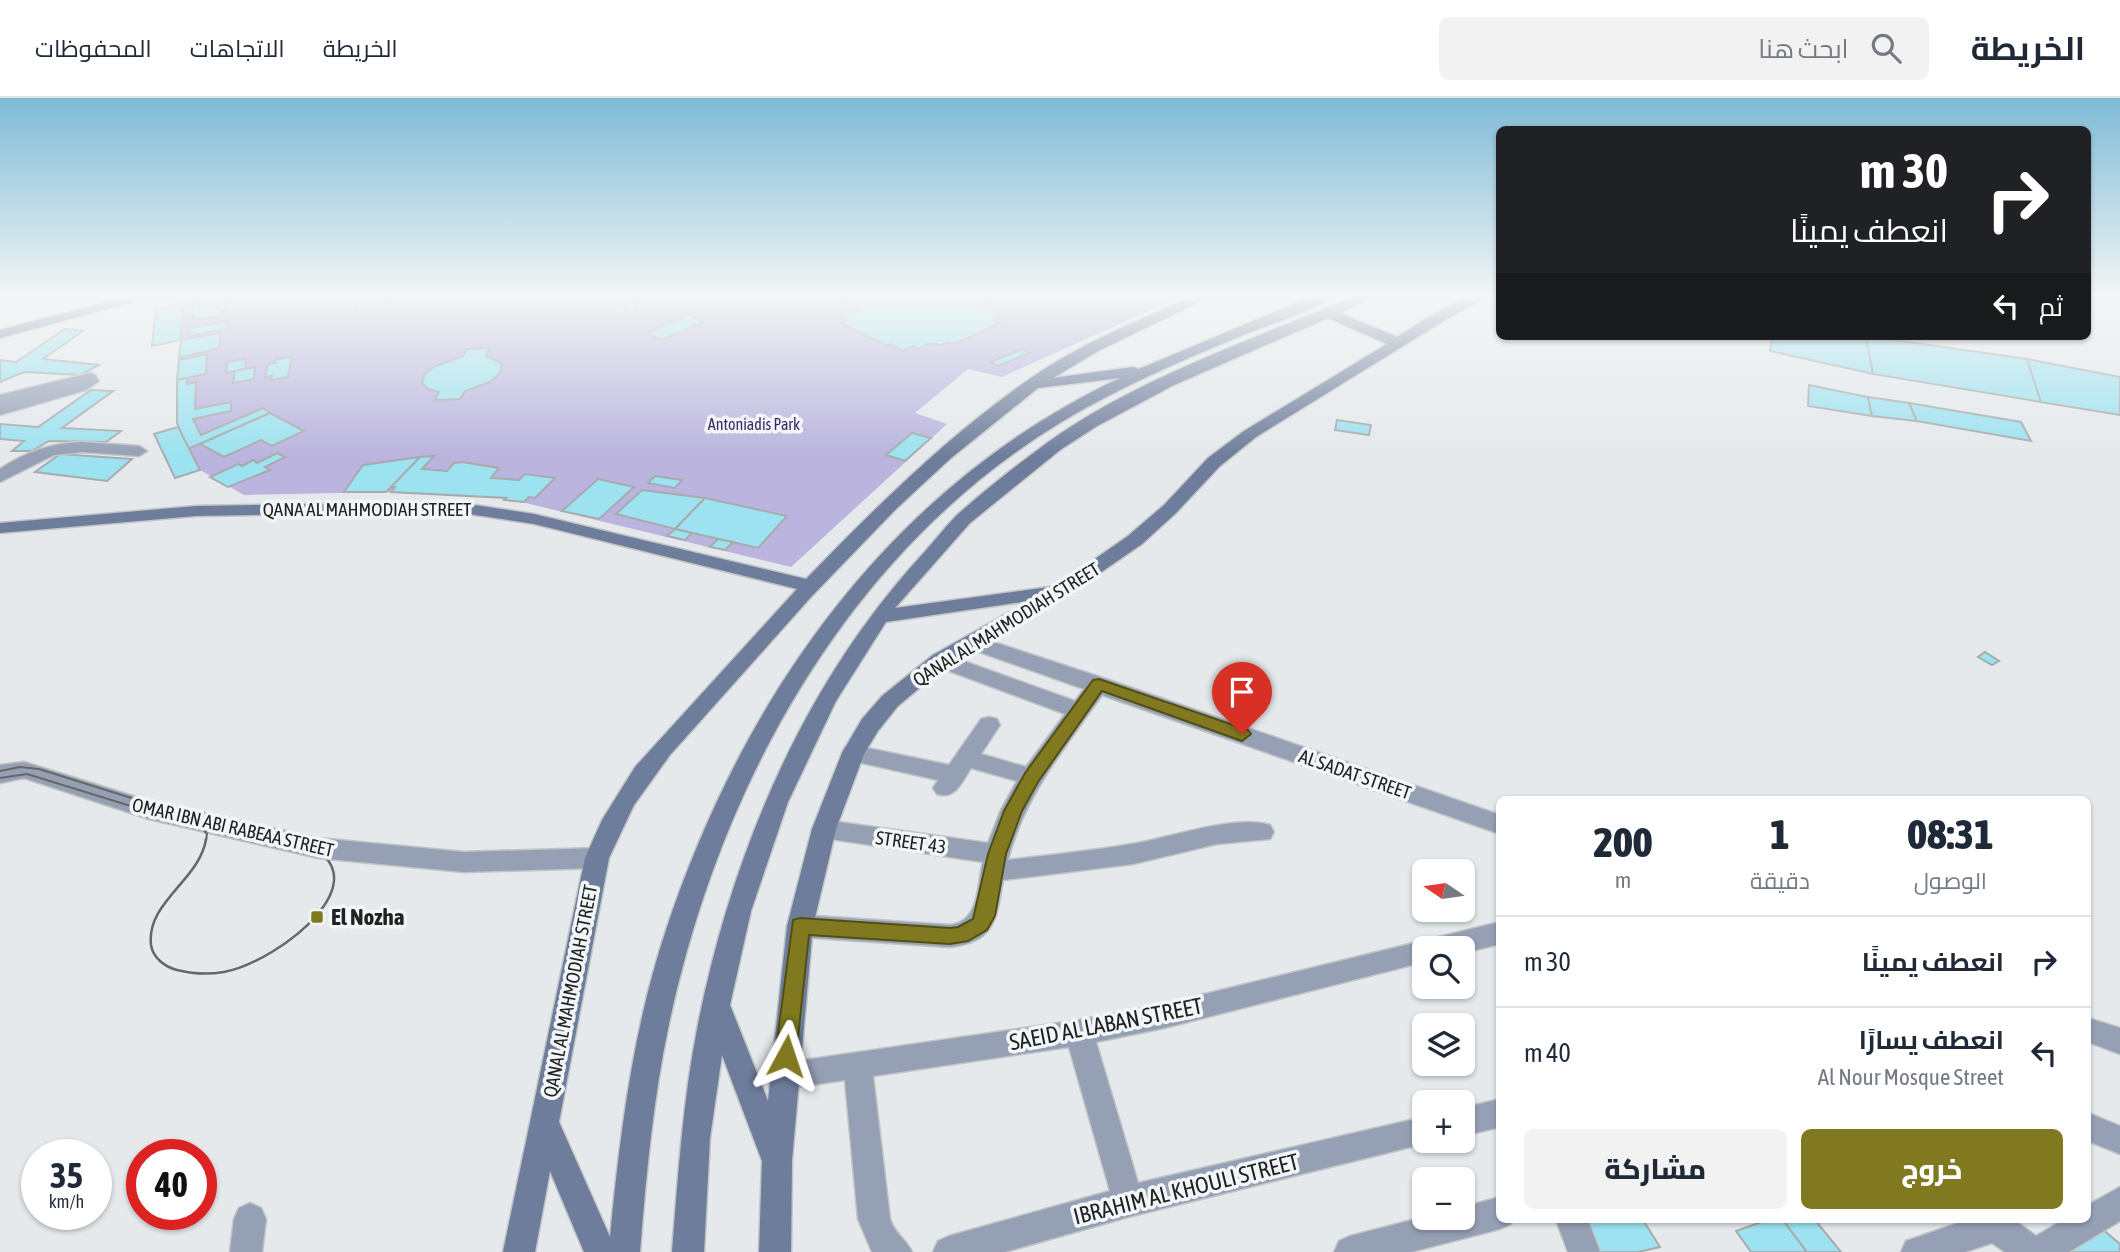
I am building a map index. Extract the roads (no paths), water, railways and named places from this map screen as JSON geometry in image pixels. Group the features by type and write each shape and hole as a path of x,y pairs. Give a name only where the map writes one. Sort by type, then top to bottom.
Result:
{"main road":[{"name":"QANAL AL MAHMODIAH STREET","path":"519,1252 597,858 619,807 644,769 810,586 927,471 1032,385 1092,349"},
{"path":"624,1252 634,1149 655,1023 672,957 710,840 738,778 779,699 856,590 938,505 1025,439 1086,402 1149,370 1206,349"},
{"path":"688,1252 697,1132 716,1005 745,889 782,788 823,702 879,617 918,566 969,514 1054,446 1146,393 1236,349"},
{"name":"QANAL AL MAHMODIAH STREET","path":"775,1252 777,1160 800,926 824,830 853,752 870,725 890,701 940,660 1064,589 1113,556 1154,524 1206,469 1231,447 1389,349"},
{"path":"1032,385 1149,370"},
{"name":"QANA AL MAHMODIAH STREET","path":"0,528 196,511 456,507 534,519 810,586"},
{"path":"879,617 1064,589"},
{"path":"716,1005 777,1160"},
{"path":"544,1121 600,1252"}],"street":[{"path":"0,400 77,379 90,378 91,381 81,387 0,410"},
{"path":"0,477 31,455 48,449 65,446 139,451"},
{"name":"AL SADAT STREET","path":"972,642 1496,824"},
{"path":"940,660 1080,711"},
{"path":"800,926 950,936 972,931 985,916 995,863 1013,811 1032,777 1099,684"},
{"path":"955,774 989,725"},
{"path":"853,752 955,774 1032,777"},
{"name":"OMAR IBN ABI RABEAA STREET","path":"3,770 24,770 149,810 318,848 464,862 597,858"},
{"name":"STREET 43","path":"824,830 995,863 1133,854 1217,835 1262,832"},
{"path":"1475,939 1496,934"},
{"name":"SAEID AL LABAN STREET","path":"784,1076 1079,1033 1164,1016 1412,954"},
{"path":"2091,1031 2120,1041"},
{"path":"1079,1033 1128,1201"},
{"path":"858,1066 874,1219 880,1238 896,1252"},
{"path":"1475,1119 1496,1114"},
{"path":"2091,1128 2120,1140"},
{"name":"IBRAHIM AL KHOULI STREET","path":"949,1252 1128,1201 1412,1134"},
{"path":"2091,1221 2120,1203"},
{"path":"1350,1252 1496,1214"},
{"path":"246,1252 250,1219"},
{"path":"1573,1223 1584,1252"},
{"path":"1917,1252 1992,1223 2032,1252"},
{"path":"2039,1252 2087,1223"}],"tram line":[{"path":"0,771 20,767 39,769 179,813 294,840"},
{"path":"0,778 27,774 202,828 207,834 206,841"},
{"path":"206,839 202,854 194,867 157,916 151,945 157,958 168,967 200,974 224,972 247,965 273,952 318,914 331,893 333,872 321,853 294,840"}],"place":[{"name":"El Nozha","path":"317,917"}],"park label":[{"name":"Antoniadis Park","path":"754,424"}]}
